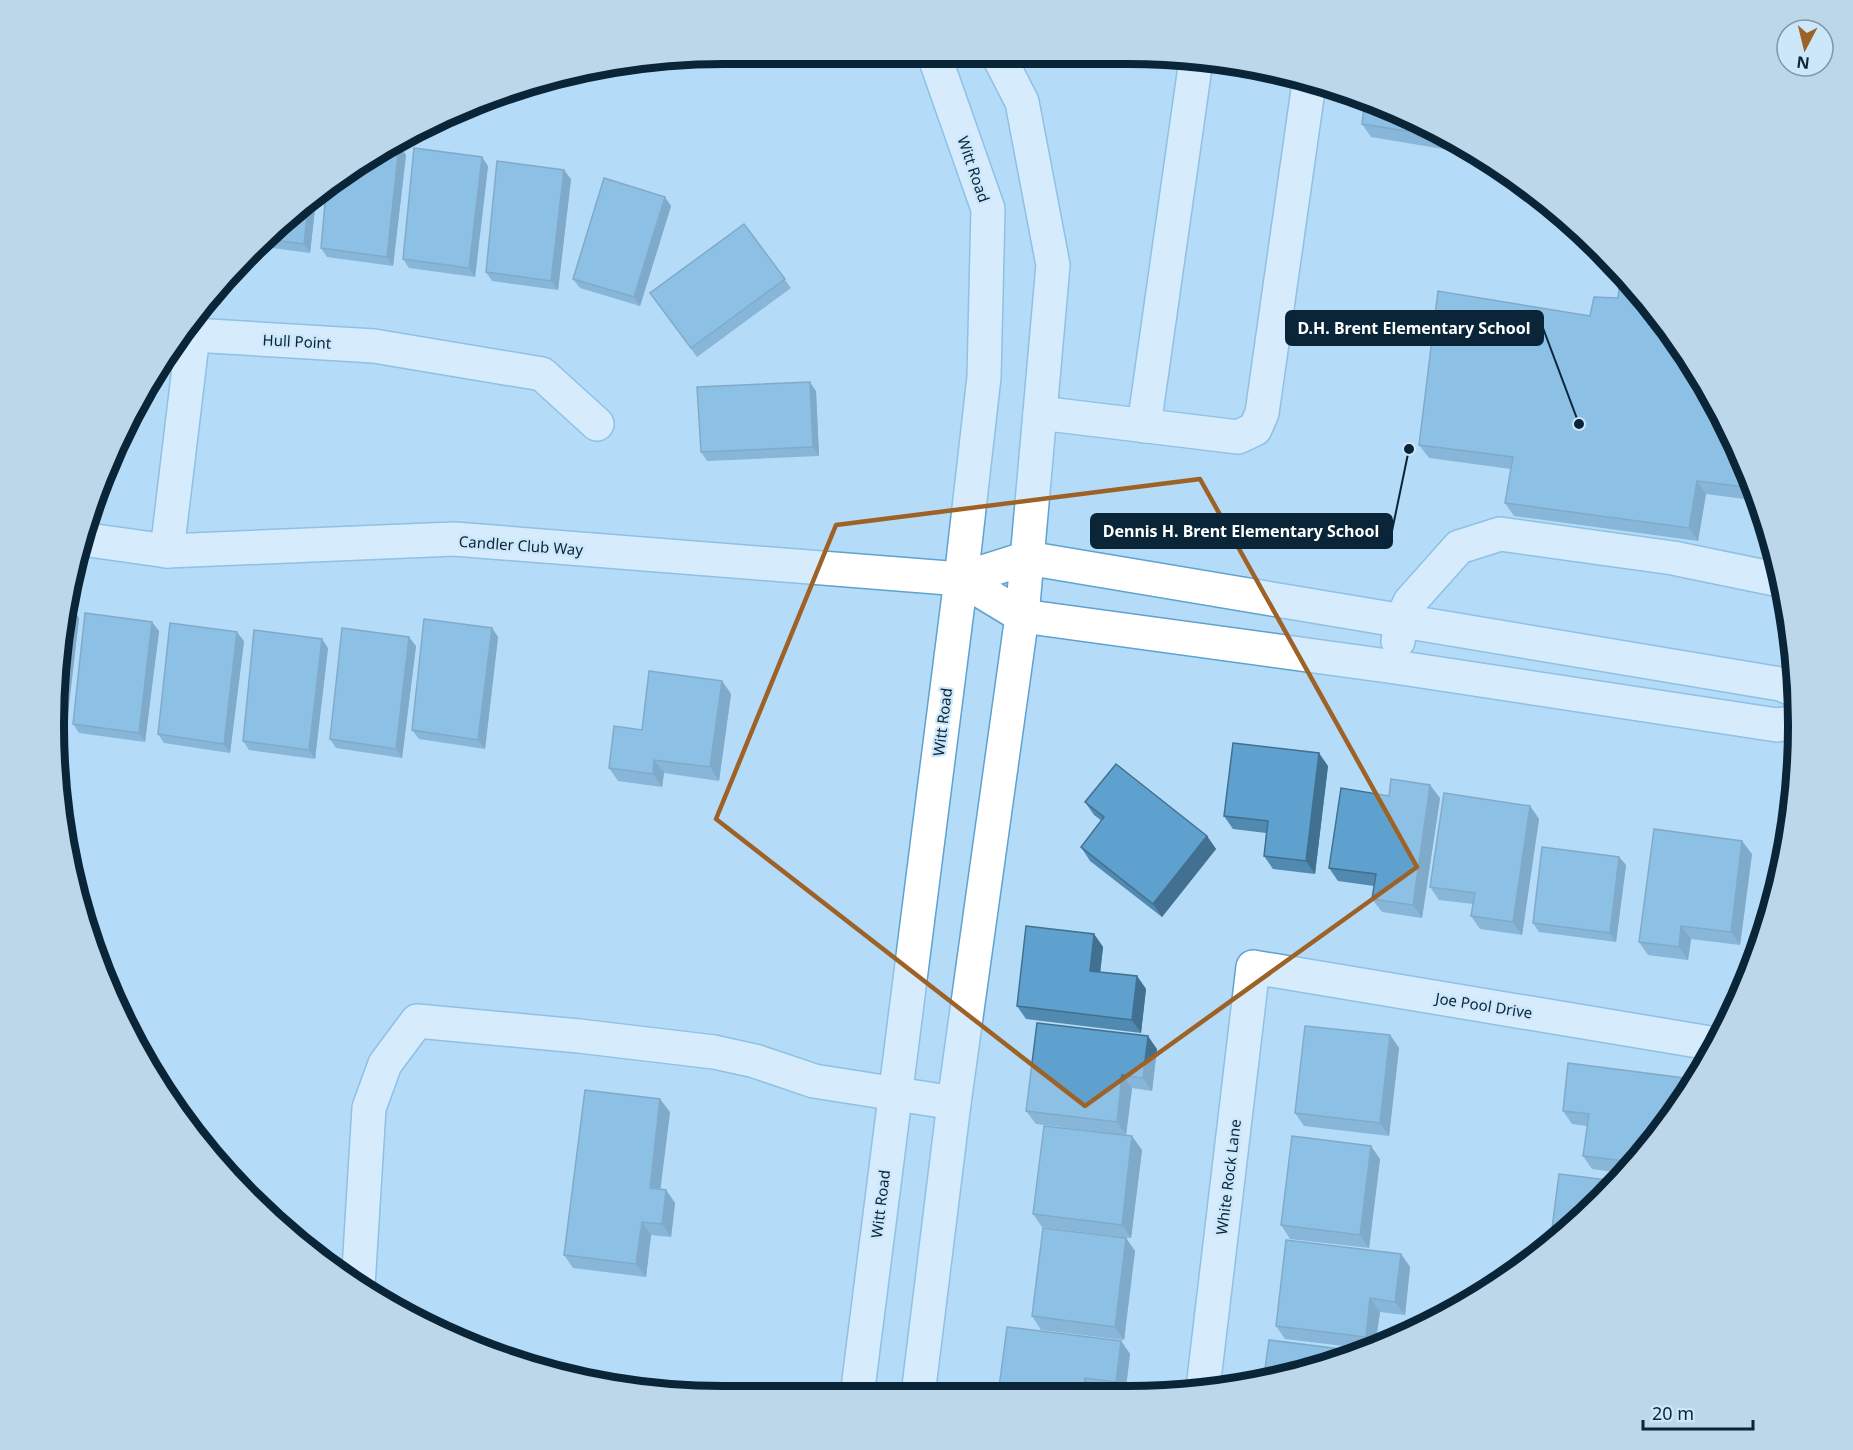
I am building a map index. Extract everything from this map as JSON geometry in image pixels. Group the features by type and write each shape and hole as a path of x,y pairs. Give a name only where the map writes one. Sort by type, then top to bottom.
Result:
{"street":[{"name":"Witt Road","path":"858,1386 961,579 984,377 988,209 937,64"},
{"path":"919,1386 954,1102 1022,616 1053,265 1022,102 1003,64"},
{"path":"1144,426 1196,68"},
{"path":"1040,413 1238,437 1256,429 1262,413 1309,90"},
{"name":"Hull Point","path":"167,551 193,335 374,346 542,374 597,424"},
{"path":"1395,668 1401,621 1410,602 1459,547 1500,534 1673,558 1772,578"},
{"name":"Candler Club Way","path":"91,540 167,551 454,539 961,579"},
{"path":"961,579 1027,558 1787,687"},
{"path":"961,579 1022,616 1395,668 1777,725 1788,723"},
{"name":"Joe Pool Drive","path":"1253,967 1707,1042"},
{"name":"White Rock Lane","path":"1204,1381 1253,967"},
{"path":"359,1274 369,1108 386,1064 417,1021 579,1036 714,1052 755,1061 814,1080 894,1095 954,1102"}],"highlighted area":[{"path":"1200,479 1417,867 1085,1106 716,819 836,525"}],"building":[{"path":"1364,109 1420,133 1362,124"},
{"path":"414,148 482,157 469,268 403,259"},
{"path":"398,151 387,257 321,248 325,199"},
{"path":"497,161 564,170 551,281 486,272"},
{"path":"604,178 665,197 634,297 573,279"},
{"path":"307,214 304,244 277,240"},
{"path":"744,224 785,279 691,348 650,293"},
{"path":"1620,284 1677,358 1720,433 1743,487 1697,481 1689,528 1505,503 1513,457 1419,445 1438,291 1590,316 1594,297 1618,298"},
{"path":"810,382 813,447 701,452 697,387"},
{"path":"85,613 152,622 139,733 73,724"},
{"path":"424,619 492,628 478,740 412,730"},
{"path":"170,623 237,632 224,744 158,734"},
{"path":"342,628 409,637 396,749 330,739"},
{"path":"254,630 322,639 309,750 243,741"},
{"path":"649,671 722,681 710,767 654,760 653,774 609,768 614,726 642,730"},
{"path":"1233,743 1319,753 1306,861 1264,856 1268,821 1224,816"},
{"path":"1116,764 1207,836 1153,904 1081,847 1104,817 1085,802"},
{"path":"1391,779 1430,785 1413,905 1372,899 1376,874 1329,868 1341,788 1389,796"},
{"path":"1444,793 1530,806 1513,922 1471,916 1475,893 1430,887"},
{"path":"1654,829 1742,841 1731,932 1681,926 1679,947 1639,942"},
{"path":"1542,847 1619,857 1610,933 1533,923"},
{"path":"1026,926 1094,934 1090,971 1137,976 1132,1020 1017,1006"},
{"path":"1037,1023 1148,1036 1143,1078 1122,1075 1117,1122 1026,1111"},
{"path":"1305,1026 1390,1035 1380,1123 1295,1113"},
{"path":"1568,1063 1684,1078 1652,1127 1624,1161 1583,1156 1589,1114 1563,1111"},
{"path":"585,1090 660,1099 650,1188 666,1190 662,1224 642,1222 636,1264 564,1255"},
{"path":"1044,1126 1132,1136 1122,1225 1033,1214"},
{"path":"1292,1136 1371,1146 1360,1235 1281,1225"},
{"path":"1559,1174 1606,1180 1595,1192 1552,1231"},
{"path":"1043,1228 1126,1238 1115,1327 1032,1316"},
{"path":"1286,1240 1401,1254 1395,1302 1370,1298 1366,1337 1276,1326"},
{"path":"1007,1327 1121,1341 1116,1382 1085,1378 1084,1386 999,1386"},
{"path":"1269,1340 1342,1349 1299,1363 1265,1371"}],"place":[{"name":"D.H. Brent Elementary School","path":"1579,424"},
{"name":"Dennis H. Brent Elementary School","path":"1409,449"}]}
